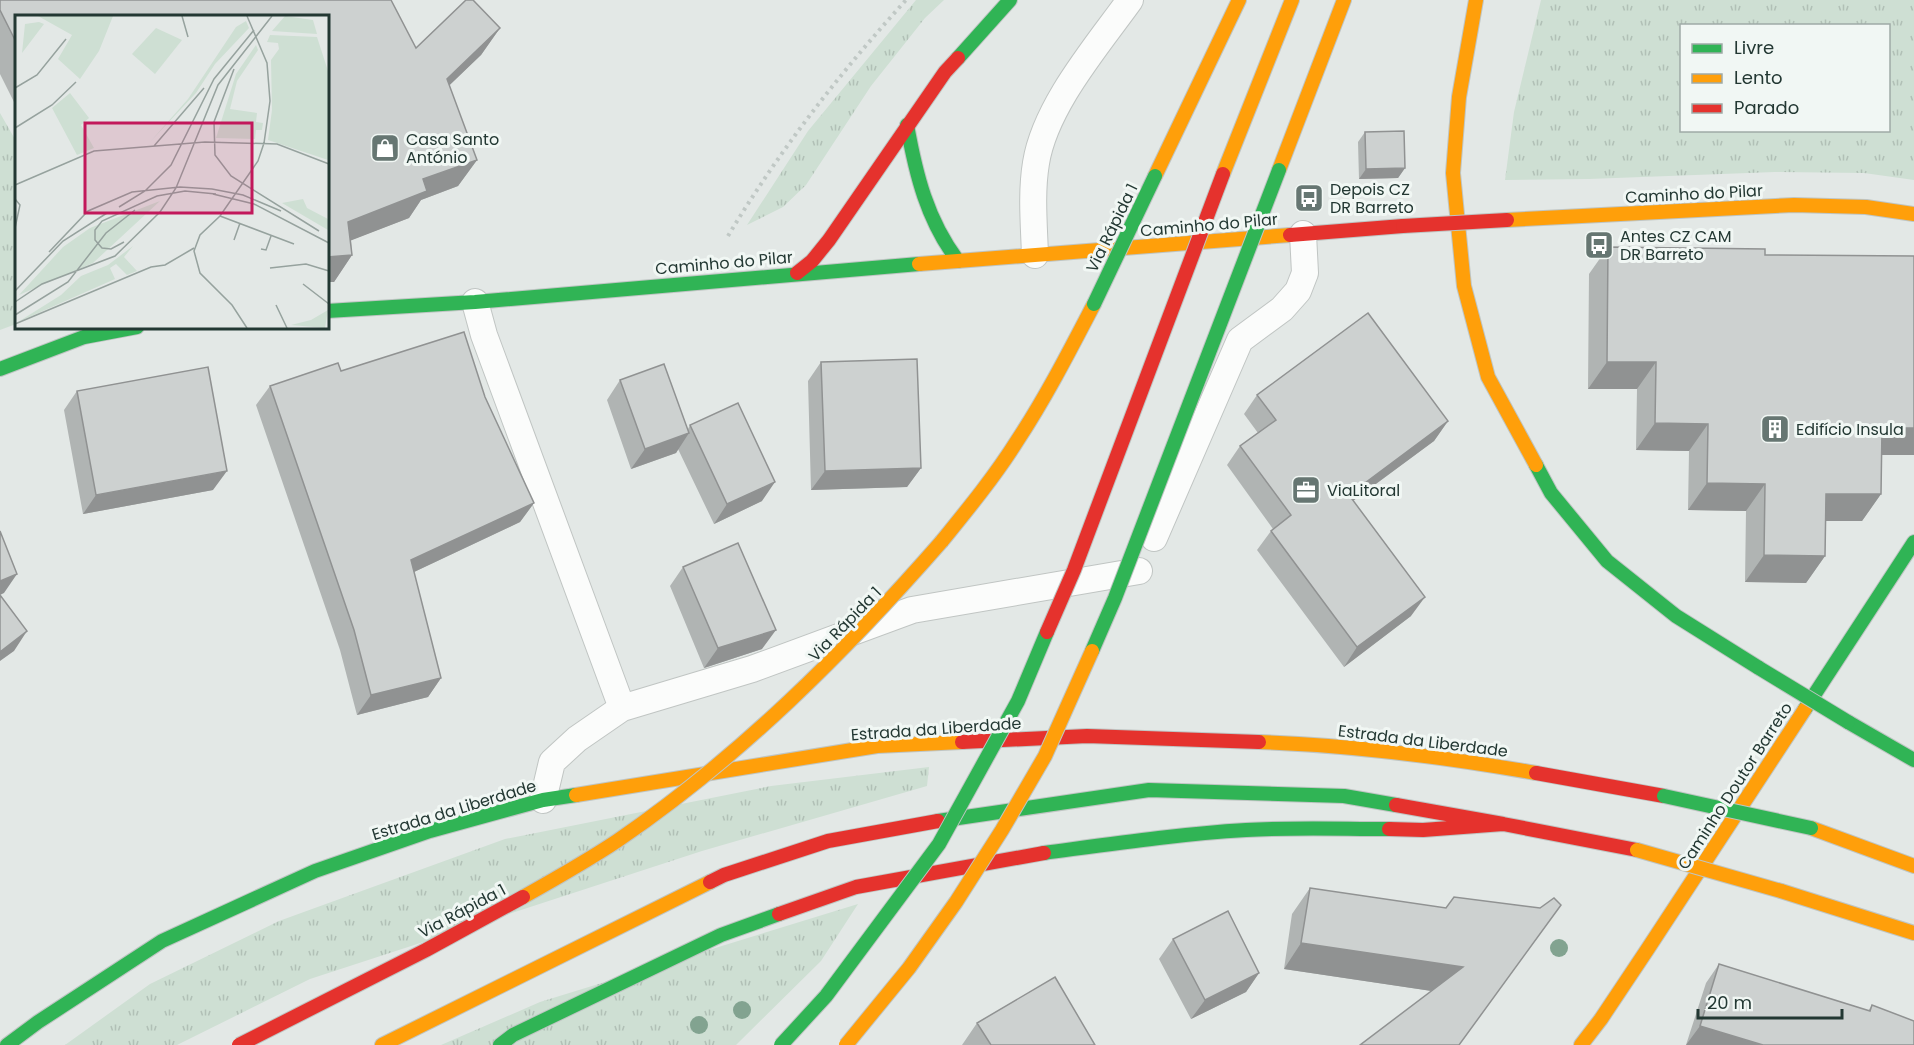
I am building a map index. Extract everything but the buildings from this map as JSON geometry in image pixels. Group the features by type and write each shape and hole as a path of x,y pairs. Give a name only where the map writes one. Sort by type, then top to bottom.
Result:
{"main road":[{"path":"797,273 812,261 829,240 945,72 1010,0"},
{"name":"Via Rápida 1","path":"239,1045 481,922 611,845 693,784 772,719 832,663 889,604 986,485 1026,428 1062,367 1239,0"},
{"path":"781,1045 826,996 939,844 1018,701 1074,570 1223,174 1292,0"},
{"path":"846,1045 909,968 956,902 1002,830 1045,756 1115,598 1344,0"},
{"path":"1476,0 1459,97 1453,173 1464,286 1488,377 1551,493 1607,561 1676,616 1914,760"},
{"path":"907,125 917,178 936,230 945,246 958,261"},
{"name":"Caminho do Pilar","path":"328,311 475,302 721,279 1403,226 1794,205 1866,207 1914,214"},
{"path":"0,369 32,355 106,330 127,328"},
{"name":"Caminho Doutor Barreto","path":"1581,1045 1641,960 1914,543"},
{"name":"Estrada da Liberdade","path":"7,1045 38,1022 162,941 315,872 430,831 543,800 876,746 1088,736 1291,743 1458,759 1664,796 1811,828 1914,866"},
{"path":"382,1045 724,876 828,841 941,820 1149,790 1344,796 1503,824 1636,850 1781,891 1914,933"},
{"path":"500,1045 513,1035 721,935 856,887 1089,846 1184,835 1306,828 1423,830 1503,824"}],"lane":[{"path":"1035,255 1033,192 1036,162 1046,131 1063,96 1084,63 1130,0"},
{"path":"543,800 552,762 577,739 622,708 752,669 912,610 1139,573 1240,340 1282,309 1298,291 1305,273 1303,234"},
{"path":"475,302 484,335 622,708"}],"path":[{"path":"721,279 718,253 787,143 864,47 906,0"}],"green space":[{"path":"916,0 944,0 925,18 871,86 806,185 783,207 747,225 808,131"},
{"path":"1541,0 1914,0 1914,180 1864,173 1775,172 1505,180 1514,112"},
{"path":"0,113 15,139 15,324 0,330"},
{"path":"929,767 927,786 702,851 310,979 177,1045 65,1045 150,984 279,921 505,839 771,786"},
{"path":"858,904 821,961 736,1045 441,1045 540,1002"}],"traffic: fast":[{"path":"958,58 1010,0"},
{"path":"907,125 914,162 924,196 938,229 958,261"},
{"path":"1092,651 1115,598 1279,170"},
{"path":"1094,304 1155,176"},
{"path":"328,311 475,302 919,264"},
{"path":"0,369 84,337 132,328"},
{"path":"1536,465 1551,493 1607,561 1676,616 1759,668"},
{"path":"1805,709 1914,542"},
{"path":"781,1045 826,996 939,844 1018,701 1047,632"},
{"path":"1759,668 1848,722"},
{"path":"1848,722 1914,760"},
{"path":"938,821 1149,790 1344,796 1396,805"},
{"path":"7,1045 38,1022 162,941 315,871 430,831 543,800 576,795"},
{"path":"1664,796 1811,828"},
{"path":"1044,853 1221,832 1282,829 1389,829"},
{"path":"500,1045 513,1035 721,935 779,914"}],"traffic: slow":[{"path":"1155,176 1239,0"},
{"path":"1223,174 1292,0"},
{"path":"1279,170 1344,0"},
{"path":"1476,0 1459,97 1453,173 1464,286 1488,377 1536,465"},
{"path":"1507,220 1794,205 1866,207 1914,214"},
{"path":"919,264 1290,235"},
{"path":"942,541 990,480 1017,441 1048,390 1094,304"},
{"path":"523,897 617,841 706,774 829,663 942,541"},
{"path":"846,1045 909,968 956,902 1002,830 1045,756 1092,651"},
{"path":"1581,1045 1601,1019 1805,709"},
{"path":"576,795 877,746 962,742"},
{"path":"1259,742 1398,753 1536,773"},
{"path":"1811,828 1914,866"},
{"path":"1637,850 1781,891"},
{"path":"382,1045 710,882"},
{"path":"1781,891 1914,933"}],"traffic: jam":[{"path":"797,273 812,261 829,240 945,72 958,58"},
{"path":"1047,632 1074,570 1223,174"},
{"path":"1403,226 1507,220"},
{"path":"1290,235 1403,226"},
{"path":"962,742 1087,736 1259,742"},
{"path":"1536,773 1664,796"},
{"path":"1396,805 1503,824"},
{"path":"710,882 724,875 828,841 938,821"},
{"path":"1389,829 1423,830 1503,824 1637,850"},
{"path":"779,914 856,887 1044,853"},
{"path":"239,1045 426,950 523,897"}],"place":[{"name":"Casa Santo António","path":"385,148"},
{"name":"Depois CZ DR Barreto","path":"1309,198"},
{"name":"Antes CZ CAM DR Barreto","path":"1599,245"},
{"name":"Edifício Insula","path":"1775,429"},
{"name":"ViaLitoral","path":"1306,490"}]}
